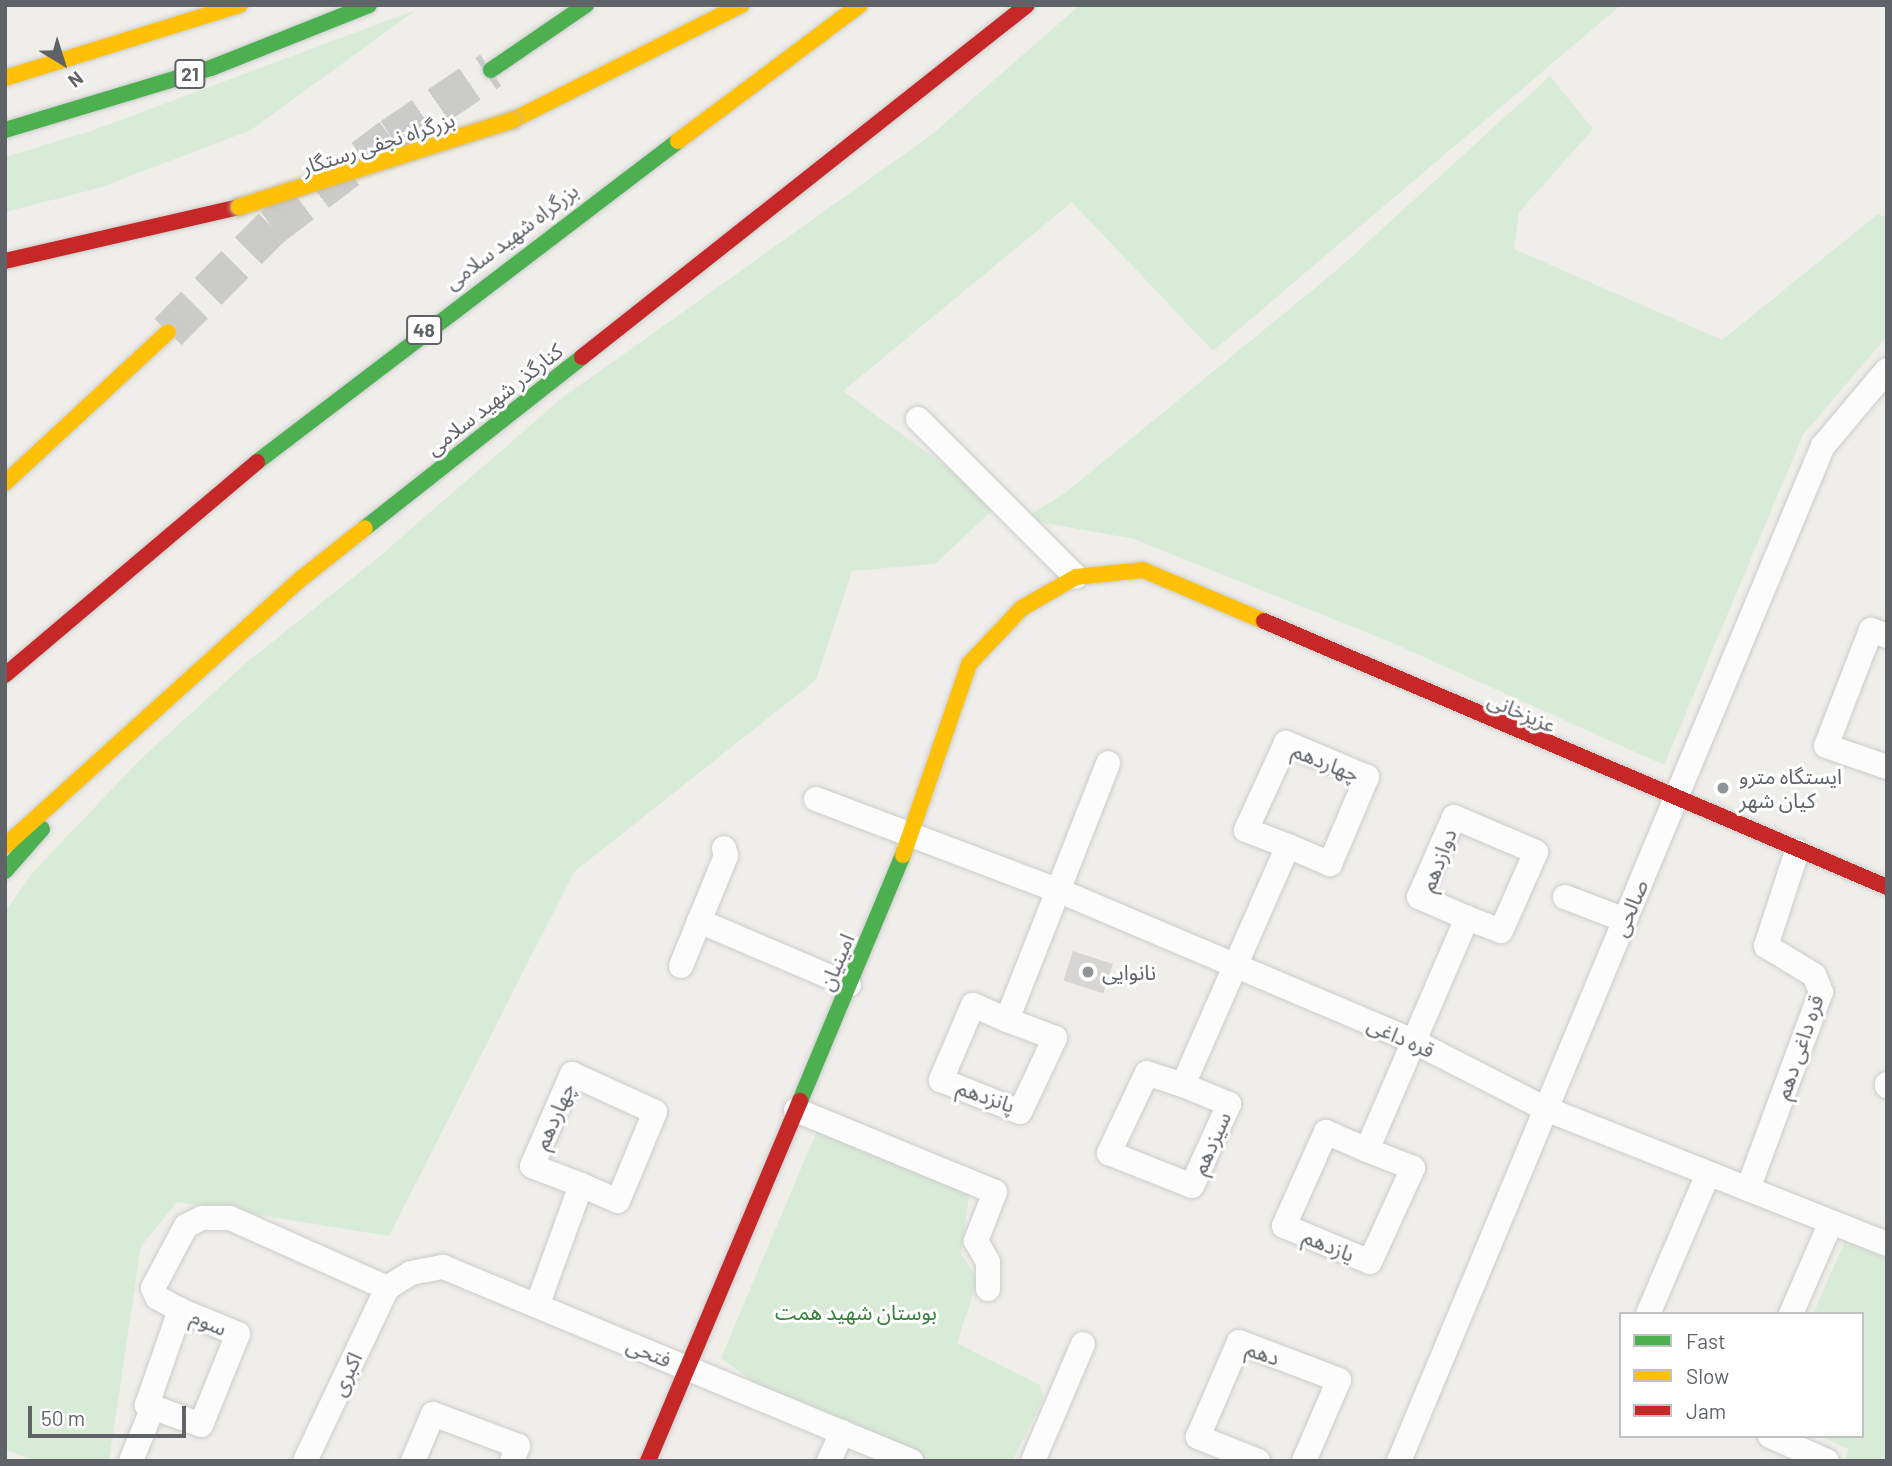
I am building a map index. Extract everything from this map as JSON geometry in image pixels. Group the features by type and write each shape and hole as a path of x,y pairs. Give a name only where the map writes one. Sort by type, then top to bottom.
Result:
{"main road":[{"path":"5,78 240,5"},
{"name":"21","path":"5,130 211,68 369,5"},
{"path":"491,70 586,5"},
{"name":"بزرگراه نجفی رستگار","path":"5,261 239,207 388,164 513,120 742,5"},
{"name":"بزرگراه شهید سلامی","path":"5,676 320,410 860,5"},
{"name":"کنارگذر شهید سلامی","path":"5,846 302,578 1027,5"},
{"path":"5,482 168,332"},
{"name":"عزیزخانی","path":"1143,570 1675,801 1887,887"},
{"name":"امینیان","path":"648,1461 912,835 969,664 1022,608 1076,578 1143,570"},
{"path":"5,871 99,762"}],"street":[{"name":"صالحی","path":"1399,1461 1824,446 1887,370"},
{"path":"918,419 1076,578"},
{"path":"1887,636 1871,630 1826,746 1887,767"},
{"name":"چهاردهم","path":"1286,743 1367,778 1330,863 1288,846 1246,830 1286,743"},
{"path":"1007,1020 1062,892 1108,763"},
{"name":"قره داغی","path":"816,799 1062,892 1413,1041 1546,1109 1831,1222 1885,1239"},
{"name":"دوازدهم","path":"1454,817 1536,852 1501,931 1467,918 1419,897 1454,817"},
{"path":"1183,1085 1288,846"},
{"path":"681,966 726,856 724,848"},
{"name":"قره داغی دهم","path":"1748,1189 1821,992 1814,975 1766,946 1797,850"},
{"path":"1565,897 1625,920"},
{"path":"1367,1150 1467,918"},
{"path":"699,921 849,985"},
{"name":"پانزدهم","path":"973,1004 1007,1020 1055,1038 1020,1112 941,1080 973,1004"},
{"name":"سیزدهم","path":"1147,1073 1183,1085 1229,1104 1192,1186 1109,1153 1147,1073"},
{"name":"چهاردهم","path":"572,1074 655,1112 618,1201 581,1185 532,1166 572,1074"},
{"path":"796,1110 995,1192 976,1241 988,1262 988,1289"},
{"name":"یازدهم","path":"1326,1132 1367,1150 1413,1168 1370,1262 1284,1226 1326,1132"},
{"path":"1649,1312 1708,1174"},
{"path":"537,1306 581,1185"},
{"path":"180,1310 157,1297 153,1287 186,1226 215,1217 230,1218 387,1288"},
{"path":"1792,1312 1831,1222"},
{"name":"فتحی","path":"387,1288 411,1273 443,1268 911,1461"},
{"name":"اکبری","path":"305,1461 387,1288"},
{"name":"سوم","path":"180,1310 238,1334 201,1425 153,1406 147,1405 180,1310"},
{"name":"دهم","path":"1242,1458 1198,1437 1238,1342 1339,1380 1304,1461"},
{"path":"1034,1461 1083,1344"},
{"name":"سوم","path":"131,1461 153,1406"},
{"path":"413,1461 433,1414 518,1446 512,1461"},
{"path":"829,1461 842,1432"},
{"path":"1775,1438 1827,1461"}],"green space":[{"path":"1080,5 1621,5 1213,351 1072,202 843,391 998,505 935,564 852,571 816,680 574,872 389,1236 177,1202 141,1246 109,1461 36,1461 5,1449 5,912 34,871 140,760 247,662 374,561 562,398 930,136"},
{"path":"416,10 251,130 99,188 5,212 5,157 91,131"},
{"path":"1550,76 1593,129 1519,212 1514,249 1722,340 1878,214 1887,218 1887,336 1803,435 1664,765 1395,644 1134,539 1023,519 1065,493 1337,270"},
{"name":"بوستان شهید همت","path":"819,1126 970,1188 961,1254 978,1279 957,1343 1040,1385 1044,1398 1012,1461 922,1461 772,1395 721,1358"},
{"path":"1845,1241 1887,1259 1887,1461 1844,1461 1849,1449 1824,1438 1864,1438 1864,1312 1814,1312"}],"building":[{"name":"نانوایی","path":"1073,951 1113,964 1103,993 1063,980"}],"tunnel":[{"path":"168,332 272,227 391,137 491,70"}],"traffic: fast":[{"path":"5,130 211,68 369,5"},
{"path":"491,70 586,5"},
{"path":"257,462 678,141"},
{"path":"365,528 582,357"},
{"path":"5,871 42,829"},
{"path":"800,1101 903,855"}],"traffic: slow":[{"path":"5,78 240,5"},
{"path":"513,120 742,5"},
{"path":"678,141 860,5"},
{"path":"239,207 513,120"},
{"path":"5,483 168,332"},
{"path":"5,846 302,578 365,528"},
{"path":"903,855 969,664 1022,608 1076,577 1143,570 1264,621"}],"traffic: jam":[{"path":"582,357 1027,5"},
{"path":"5,261 239,207"},
{"path":"5,675 257,462"},
{"path":"1264,621 1887,887"},
{"path":"648,1461 800,1101"}],"place":[{"name":"ایستگاه مترو کیان شهر","path":"1723,788"},
{"name":"نانوایی","path":"1088,972"}]}
